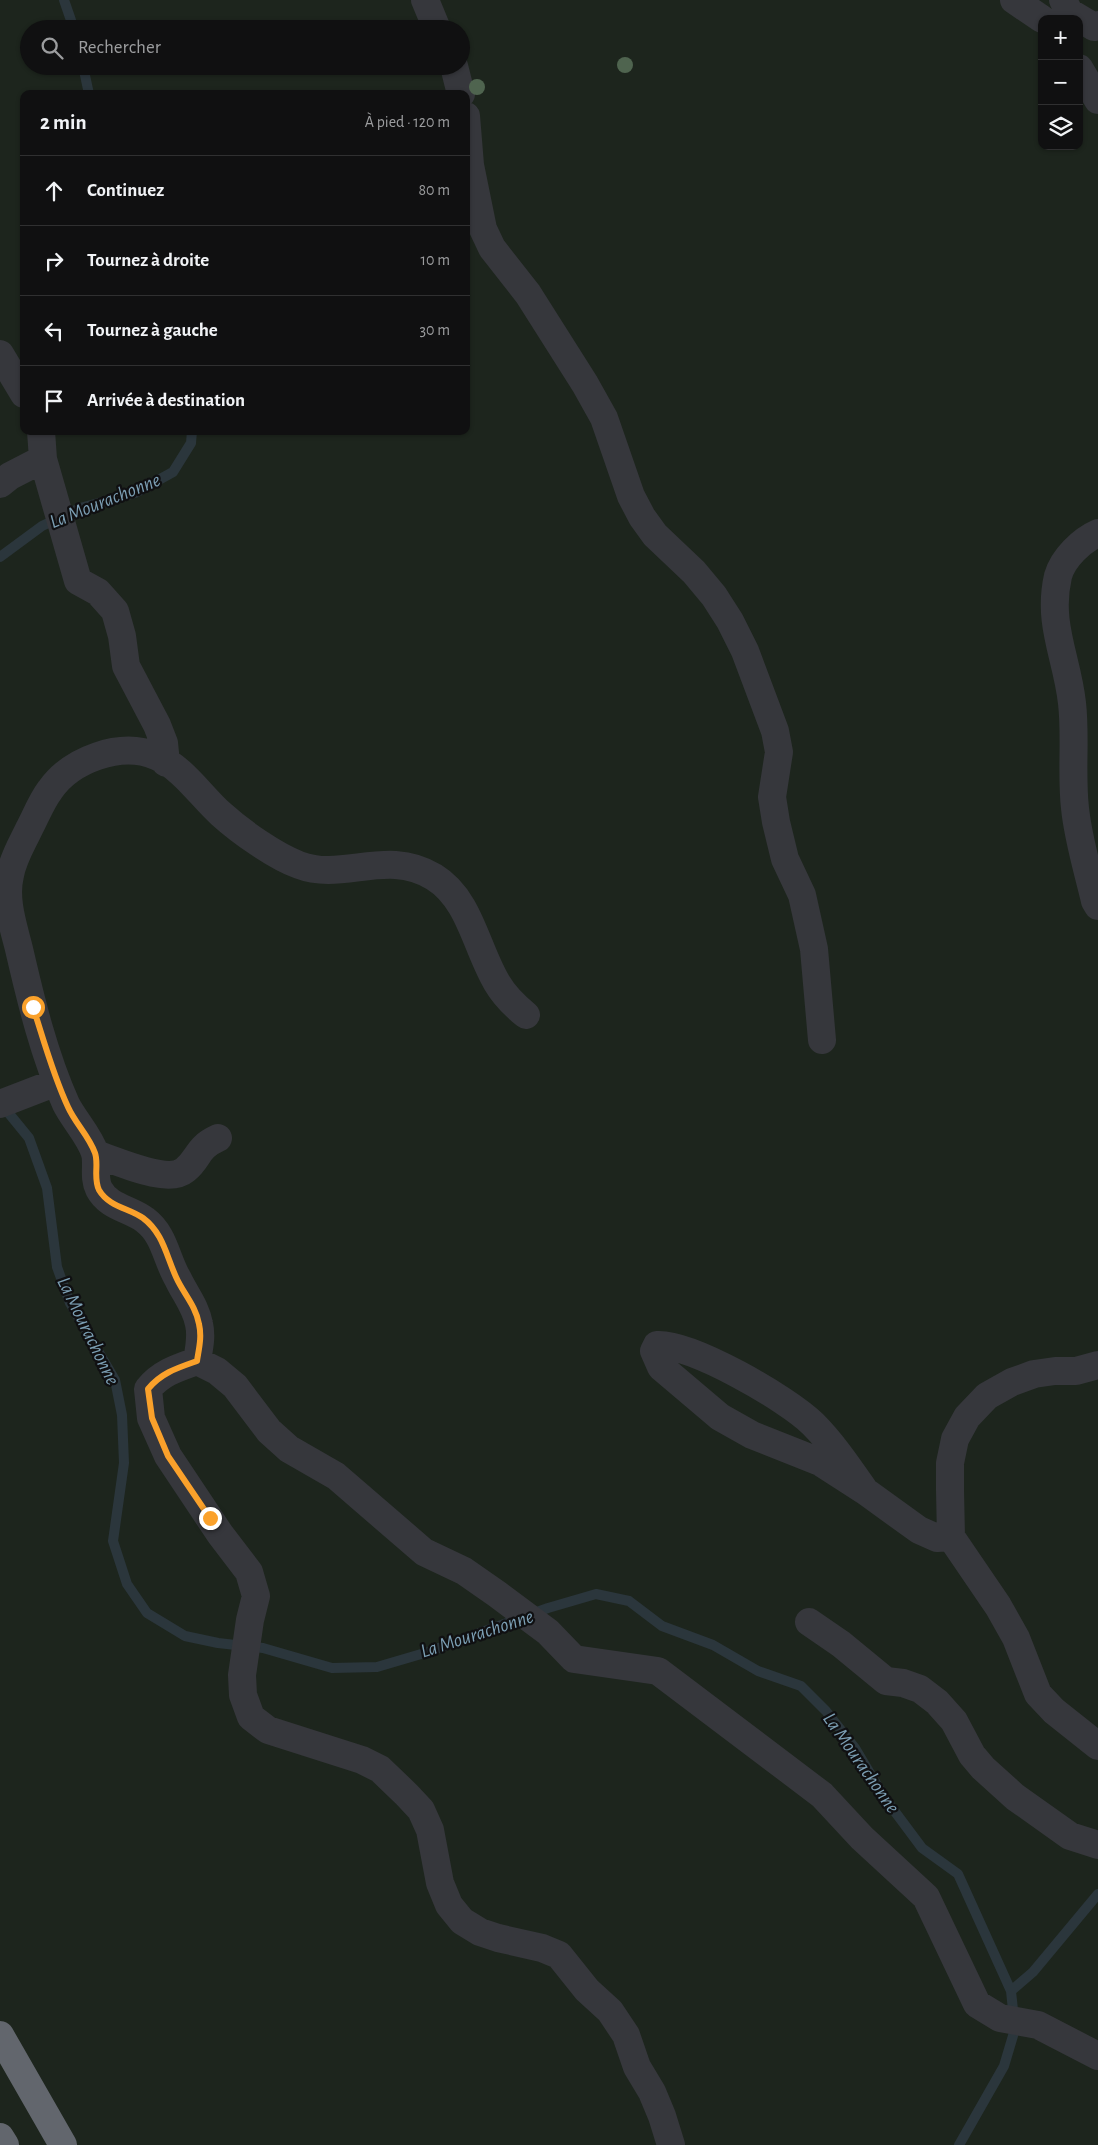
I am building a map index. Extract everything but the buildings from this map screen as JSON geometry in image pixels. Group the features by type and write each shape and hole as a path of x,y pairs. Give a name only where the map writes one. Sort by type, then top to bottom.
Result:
{"highway":[{"path":"0,2035 63,2145"},
{"path":"0,2137 4,2145"}],"lane":[{"path":"425,0 433,20"},
{"path":"1014,0 1038,16"},
{"path":"1063,0 1069,12 1094,27 1098,25"},
{"path":"456,75 460,90"},
{"path":"1083,75 1098,100"},
{"path":"470,165 483,229 492,248 528,294 585,384 604,418 631,496 642,517 655,535 694,572 714,596 730,621 745,651 775,731 779,752 772,797 785,860 802,895 814,949 822,1040"},
{"path":"0,354 20,387"},
{"path":"41,435 43,459 78,582 98,592 115,611 122,636 126,666 157,725 164,743 166,763"},
{"path":"0,484 10,476 43,459"},
{"path":"1098,532 1071,554 1059,574 1054,601 1055,628 1072,702 1075,809 1095,901 1098,906"},
{"path":"197,1361 201,1337 199,1321 192,1304 176,1277 163,1241 154,1227 142,1217 109,1201 99,1190 95,1174 95,1154 69,1109 50,1084 9,904 9,876 18,851 50,790 68,772 87,760 132,751 155,756 178,771 222,815 261,844 297,864 316,871 338,870 371,864 394,865 413,868 431,875 447,887 462,907 498,985 514,1005 526,1015"},
{"path":"0,1104 50,1084"},
{"path":"95,1154 162,1175 175,1174 185,1170 206,1143 218,1138"},
{"path":"865,1491 841,1457 812,1423 774,1395 695,1353 668,1344 657,1345 654,1351 661,1367 720,1417 752,1435 820,1462 865,1491 919,1530 937,1538 951,1537"},
{"path":"671,2145 652,2092 637,2068 626,2035 610,2011 587,1990 559,1956 542,1948 480,1932 462,1921 449,1905 440,1883 430,1830 422,1810 380,1769 362,1760 268,1730 250,1717 243,1695 242,1675 250,1620 256,1596 249,1572 220,1534 168,1456 152,1418 148,1389 157,1378 171,1370 197,1361 217,1371 235,1386 269,1431 289,1449 336,1476 424,1552 464,1571 497,1594 548,1632 574,1659 658,1671 822,1795 862,1838 926,1897 977,2004 1000,2018 1038,2025 1098,2056"},
{"path":"1098,1365 1076,1371 1034,1374 1012,1382 987,1396 968,1417 955,1439 950,1463 951,1537 998,1606 1016,1638 1038,1694 1054,1711 1098,1746"},
{"path":"809,1622 841,1644 886,1681 902,1683 920,1689 937,1702 954,1721 972,1755 983,1768 1015,1797 1070,1836 1098,1845"}],"shaded area":[{"path":"0,0 1098,0 1098,2145 0,2145"}],"waterway":[{"name":"La Mourachonne","path":"64,0 71,20"},
{"name":"La Mourachonne","path":"85,75 88,90"},
{"name":"La Mourachonne","path":"0,557 42,526 80,508 135,493 173,472 191,443 192,435"},
{"name":"La Mourachonne","path":"2,1105 29,1138 47,1188 57,1267 70,1303 115,1380 122,1415 124,1463 113,1541 127,1584 147,1613 185,1636 218,1643 263,1648 332,1668 377,1667 428,1652 548,1608 596,1594 629,1601 662,1626 713,1645 758,1671 801,1686 826,1711 855,1748 884,1797 922,1848 958,1874 1011,1991 1015,2029 1004,2066 959,2145"},
{"path":"1011,1991 1033,1972 1098,1894"}],"route":[{"path":"33,1007 57,1082 69,1109 95,1154 95,1174 99,1190 109,1201 142,1217 154,1227 163,1241 176,1277 192,1304 199,1321 201,1337 197,1361 171,1370 157,1378 148,1389 152,1418 168,1456 210,1518"}]}
